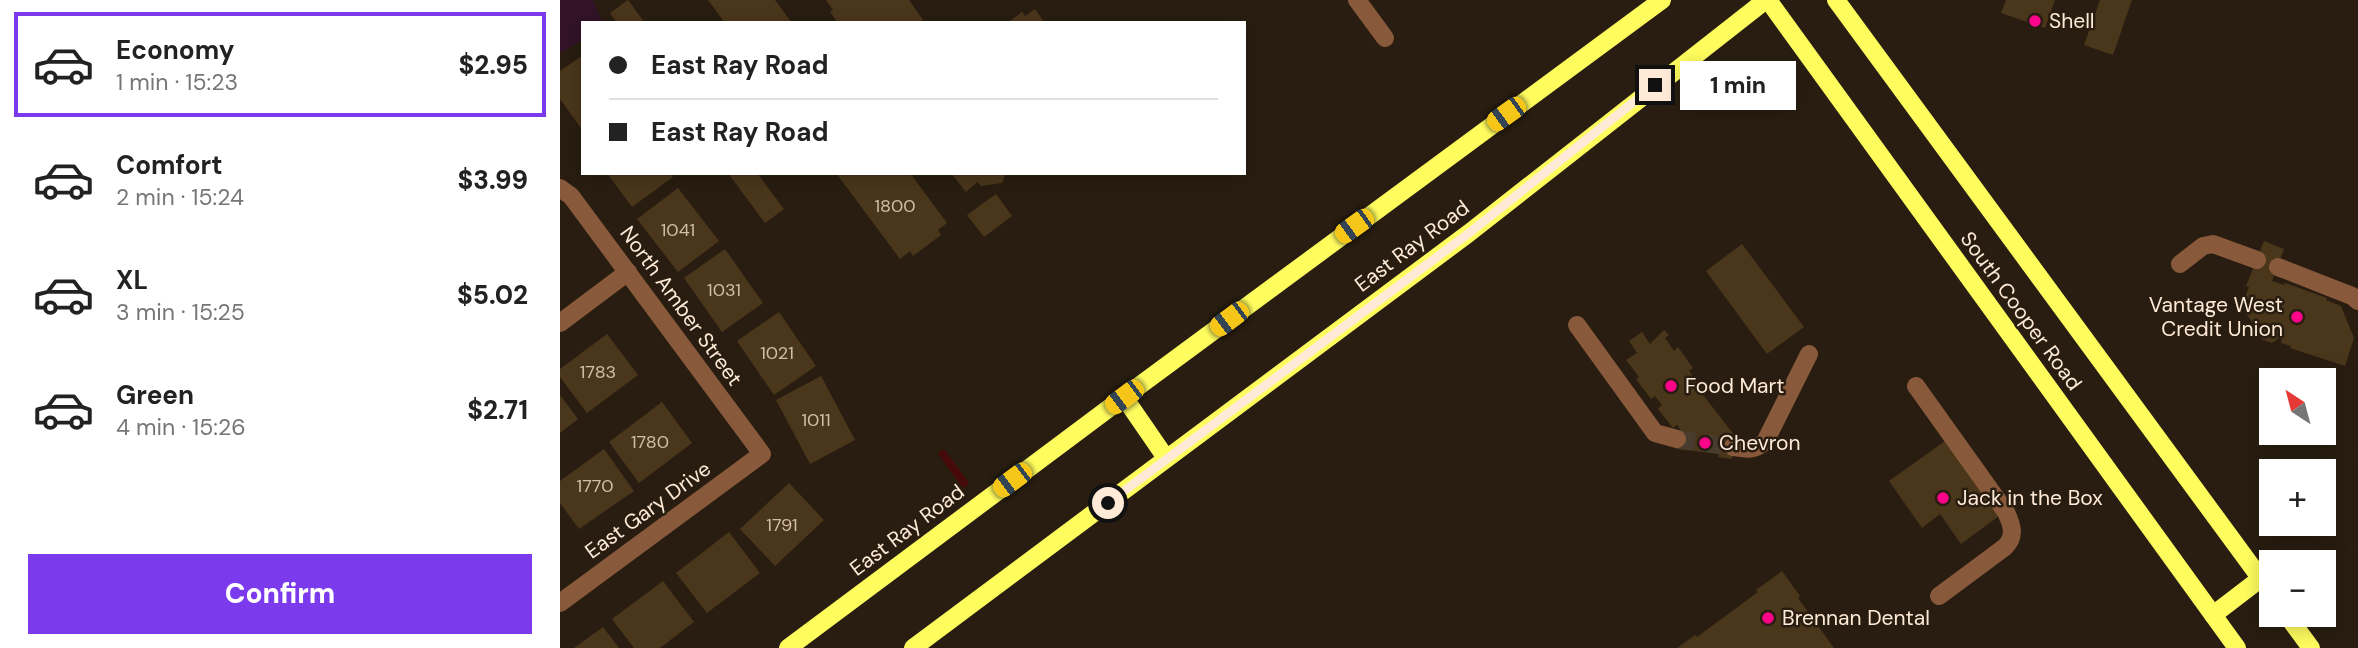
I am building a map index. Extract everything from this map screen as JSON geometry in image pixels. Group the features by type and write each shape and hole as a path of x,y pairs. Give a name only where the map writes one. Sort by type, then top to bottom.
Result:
{"main road":[{"name":"East Ray Road","path":"788,648 1662,0"},
{"name":"East Ray Road","path":"923,645 1166,458 1469,233 1767,0"},
{"name":"South Cooper Road","path":"1767,0 2237,648"},
{"name":"South Cooper Road","path":"1836,0 2259,578"},
{"path":"1124,397 1166,458"},
{"path":"2213,615 2259,580"},
{"path":"2296,627 2311,648"}],"street":[{"path":"1357,0 1385,38"},
{"name":"North Amber Street","path":"560,188 571,196 762,454"},
{"path":"2180,264 2203,246 2213,244 2258,260"},
{"path":"2277,267 2352,296 2358,301"},
{"path":"560,323 628,272"},
{"path":"1577,325 1655,433 1677,439"},
{"path":"1733,447 1750,450 1765,442 1810,354"},
{"path":"1916,386 2006,512 2013,533 2011,542 1939,596"},
{"name":"East Gary Drive","path":"560,603 762,454"}],"shaded area":[{"path":"560,0 593,0 602,21 581,21 581,41 560,53"}],"building":[{"path":"628,0 644,21 616,21 610,13"},
{"path":"708,0 775,0 791,21 724,21"},
{"path":"826,0 909,0 923,20 837,21 830,12 833,10"},
{"name":"Shell","path":"2006,0 2055,0 2045,28 2001,13"},
{"name":"Shell","path":"2100,0 2132,0 2113,55 2084,45"},
{"path":"1035,9 1044,21 1010,21 1022,12 1025,16"},
{"path":"581,56 581,128 560,99 560,71"},
{"path":"608,175 672,175 673,177 632,207"},
{"path":"729,175 758,175 784,209 765,223"},
{"path":"837,175 911,175 947,223 938,230 941,235 913,256 910,251 900,259"},
{"path":"953,175 1005,175 1002,183 981,186 977,182 966,192"},
{"path":"678,188 719,241 678,272 637,219"},
{"path":"996,194 1012,216 984,237 967,215"},
{"name":"Vantage West Credit Union","path":"2264,241 2284,249 2272,281 2327,298 2326,300 2341,306 2354,338 2345,366 2290,348 2291,346 2281,343 2282,339 2279,338 2272,343 2261,339 2258,330 2262,326 2259,322 2255,326 2244,311 2248,309 2242,304 2249,287 2246,286"},
{"path":"1742,244 1804,327 1767,354 1706,271"},
{"path":"725,249 763,303 722,332 684,278"},
{"path":"779,312 816,366 774,395 737,341"},
{"name":"Food Mart","path":"1664,330 1669,335 1665,338 1674,351 1678,347 1693,368 1689,371 1706,393 1703,395 1735,436 1732,459 1718,457 1719,454 1676,449 1680,429 1677,425 1673,428 1658,409 1662,405 1655,396 1651,399 1636,379 1639,377 1626,360 1637,353 1629,341 1642,332 1650,344"},
{"path":"607,334 638,375 587,413 560,377 560,369"},
{"path":"821,376 855,440 810,464 776,400"},
{"path":"560,395 578,419 560,433"},
{"path":"662,402 692,443 639,483 609,442"},
{"name":"Jack in the Box","path":"1945,441 1999,516 1961,544 1940,514 1922,528 1889,481"},
{"path":"604,449 634,491 579,529 560,503 560,481"},
{"path":"789,483 824,520 775,566 740,529"},
{"path":"729,532 760,573 707,613 676,573"},
{"name":"Brennan Dental","path":"1782,571 1834,648 1677,648 1695,635 1697,637"},
{"path":"663,581 694,622 660,648 634,648 612,619"},
{"path":"603,627 619,648 574,648"}],"waterway":[{"path":"943,454 964,483"}],"tunnel":[{"path":"1677,439 1733,447"}],"place":[{"name":"Shell","path":"2035,21"},
{"name":"Vantage West Credit Union","path":"2297,317"},
{"name":"Food Mart","path":"1671,386"},
{"name":"Chevron","path":"1705,443"},
{"name":"Jack in the Box","path":"1943,498"},
{"name":"Brennan Dental","path":"1768,618"}],"route":[{"path":"1108,503 1469,233 1655,85"}]}
